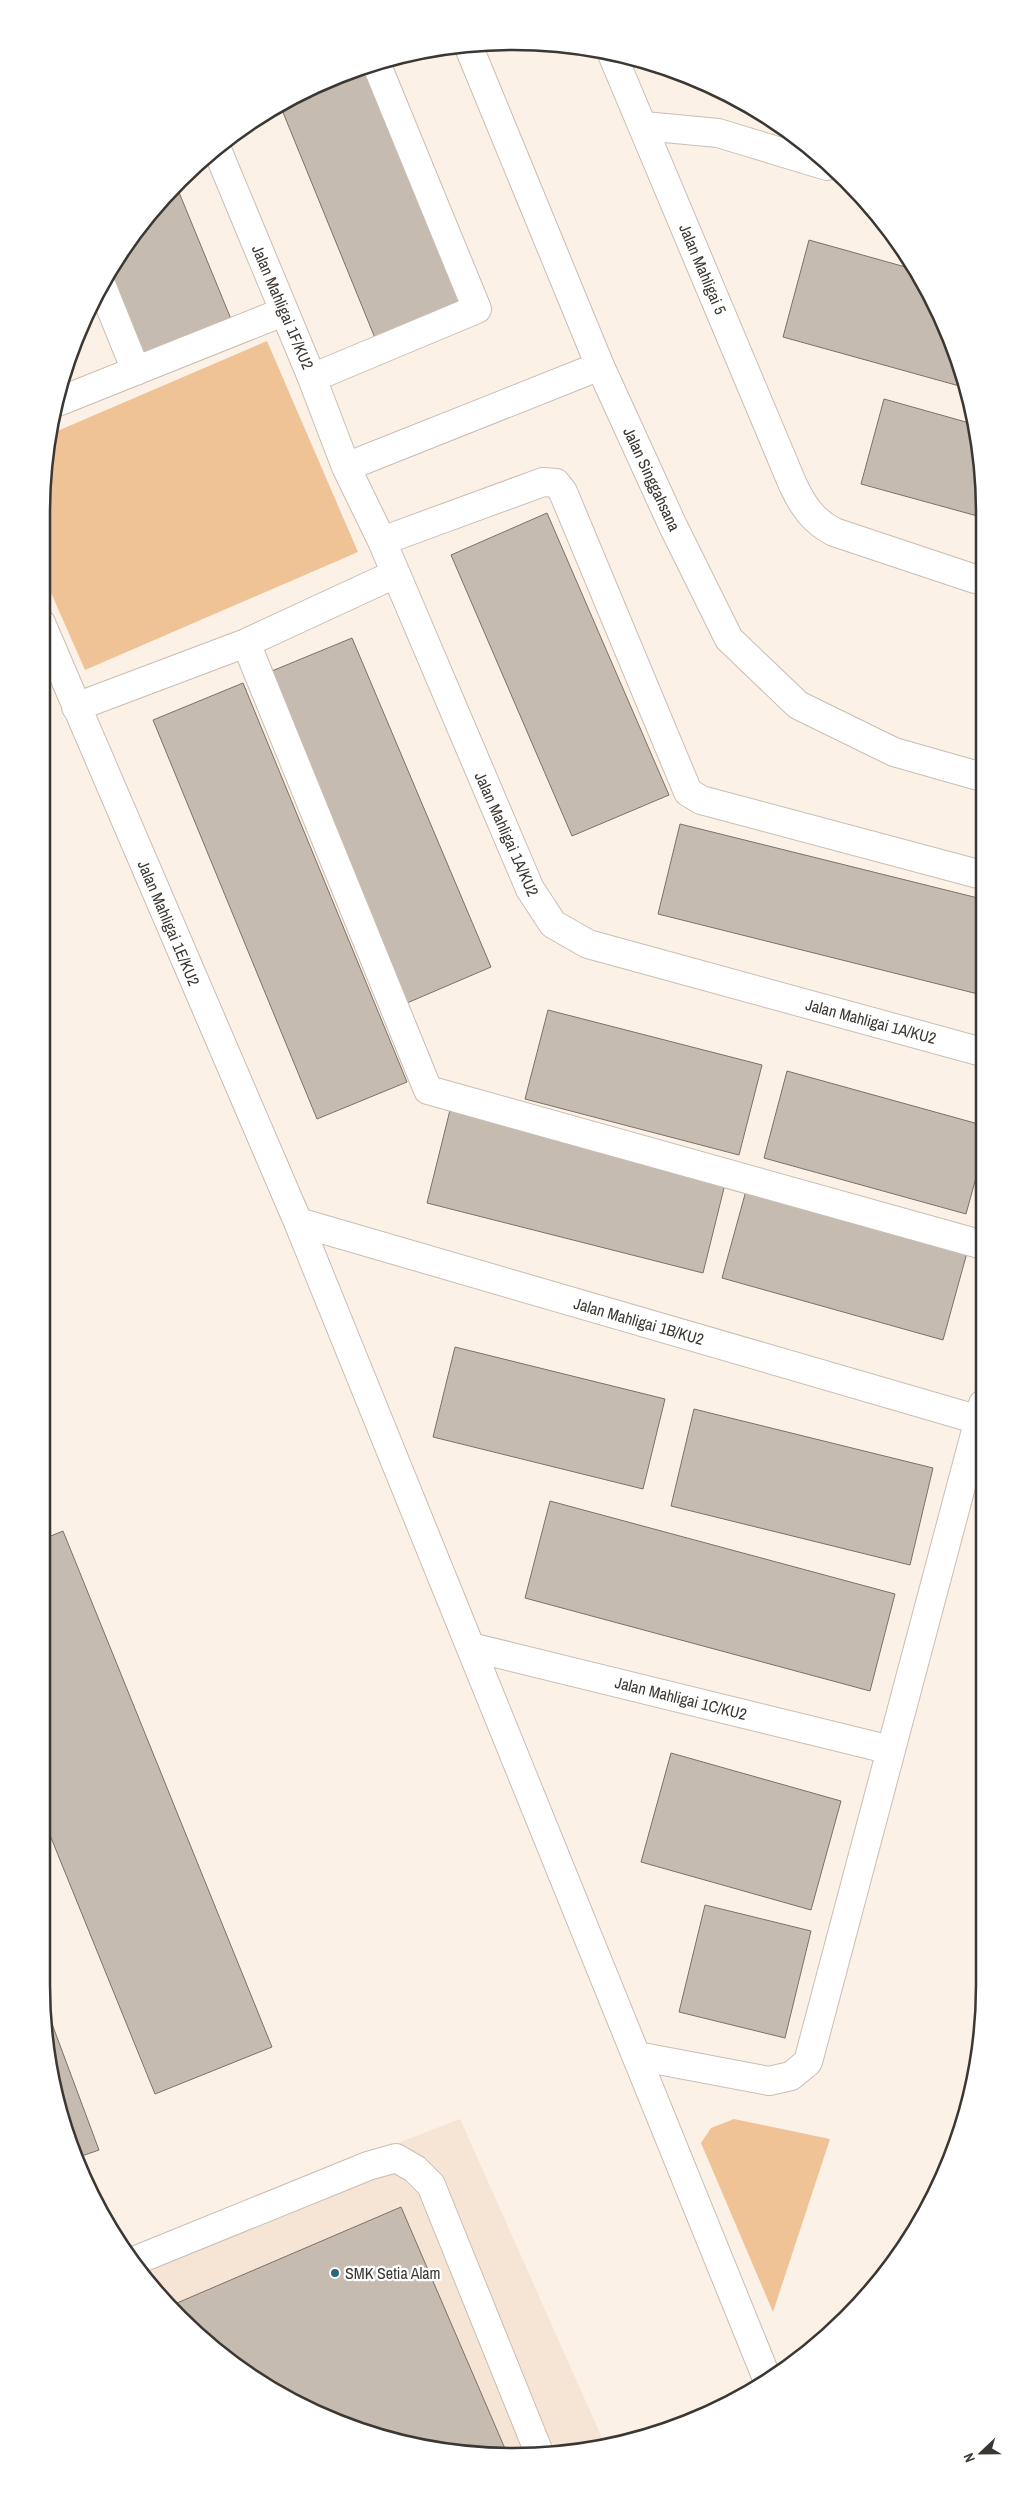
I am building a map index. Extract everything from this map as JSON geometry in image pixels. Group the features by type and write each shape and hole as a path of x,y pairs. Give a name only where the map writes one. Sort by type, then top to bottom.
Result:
{"street":[{"name":"Jalan Singgahsana","path":"471,52 600,366 673,526 729,639 798,705 894,752 976,775"},
{"name":"Jalan Mahligai 5","path":"616,62 793,485 810,515 821,525 834,532 976,579"},
{"path":"312,378 477,309 379,70"},
{"path":"644,126 718,133 815,162"},
{"name":"Jalan Mahligai 1F/KU2","path":"219,156 312,378 346,467"},
{"path":"105,294 136,371"},
{"path":"65,399 283,312"},
{"path":"346,467 600,366"},
{"name":"Jalan Mahligai 1A/KU2","path":"346,467 382,541 530,889 553,924 588,944 976,1050"},
{"path":"382,541 543,482 556,483 563,492 688,792 701,800 976,873"},
{"path":"76,708 246,643 395,574"},
{"path":"246,643 428,1090 976,1243"},
{"name":"Jalan Mahligai 1E/KU2","path":"50,645 298,1222 765,2373"},
{"name":"Jalan Mahligai 1B/KU2","path":"298,1222 976,1411"},
{"path":"637,2056 770,2082 791,2076 808,2062 976,1431"},
{"name":"Jalan Mahligai 1C/KU2","path":"471,1647 891,1750"},
{"path":"140,2259 368,2166 396,2158 415,2169 431,2185 537,2447"}],"shaded area":[{"path":"267,341 358,552 85,670 50,590 51,483 58,431"},
{"name":"SMK Setia Alam","path":"460,2119 602,2439 543,2447 483,2447 423,2439 393,2432 336,2413 281,2386 231,2352 208,2333 165,2290 131,2247"},
{"path":"734,2119 830,2139 773,2312 701,2143 711,2128"}],"building":[{"path":"377,71 471,299 375,338 283,112 336,85"},
{"path":"179,193 231,319 144,355 113,280 146,231"},
{"path":"809,240 905,267 928,308 941,336 958,386 783,337"},
{"path":"884,399 967,422 975,483 976,516 861,484"},
{"path":"547,513 669,795 572,836 451,555"},
{"path":"352,638 491,967 407,1003 267,673"},
{"path":"243,683 407,1082 317,1119 153,720"},
{"path":"680,824 976,898 976,994 658,914"},
{"path":"548,1010 762,1065 739,1155 525,1099"},
{"path":"787,1071 976,1123 976,1178 966,1214 764,1158"},
{"path":"450,1110 726,1180 703,1273 427,1203"},
{"path":"747,1187 968,1249 943,1340 722,1278"},
{"path":"455,1347 665,1399 643,1489 433,1437"},
{"path":"694,1409 933,1468 910,1565 671,1506"},
{"path":"550,1501 895,1594 870,1691 525,1598"},
{"path":"63,1531 272,2047 155,2094 50,1835 50,1536"},
{"path":"671,1753 841,1801 811,1910 641,1862"},
{"path":"705,1905 811,1931 785,2038 679,2012"},
{"path":"52,2023 99,2150 83,2156 66,2105 59,2075"},
{"path":"401,2207 505,2448 453,2444 423,2439 393,2432 336,2413 281,2386 256,2370 208,2333 177,2303"}],"place":[{"name":"SMK Setia Alam","path":"335,2273"}]}
